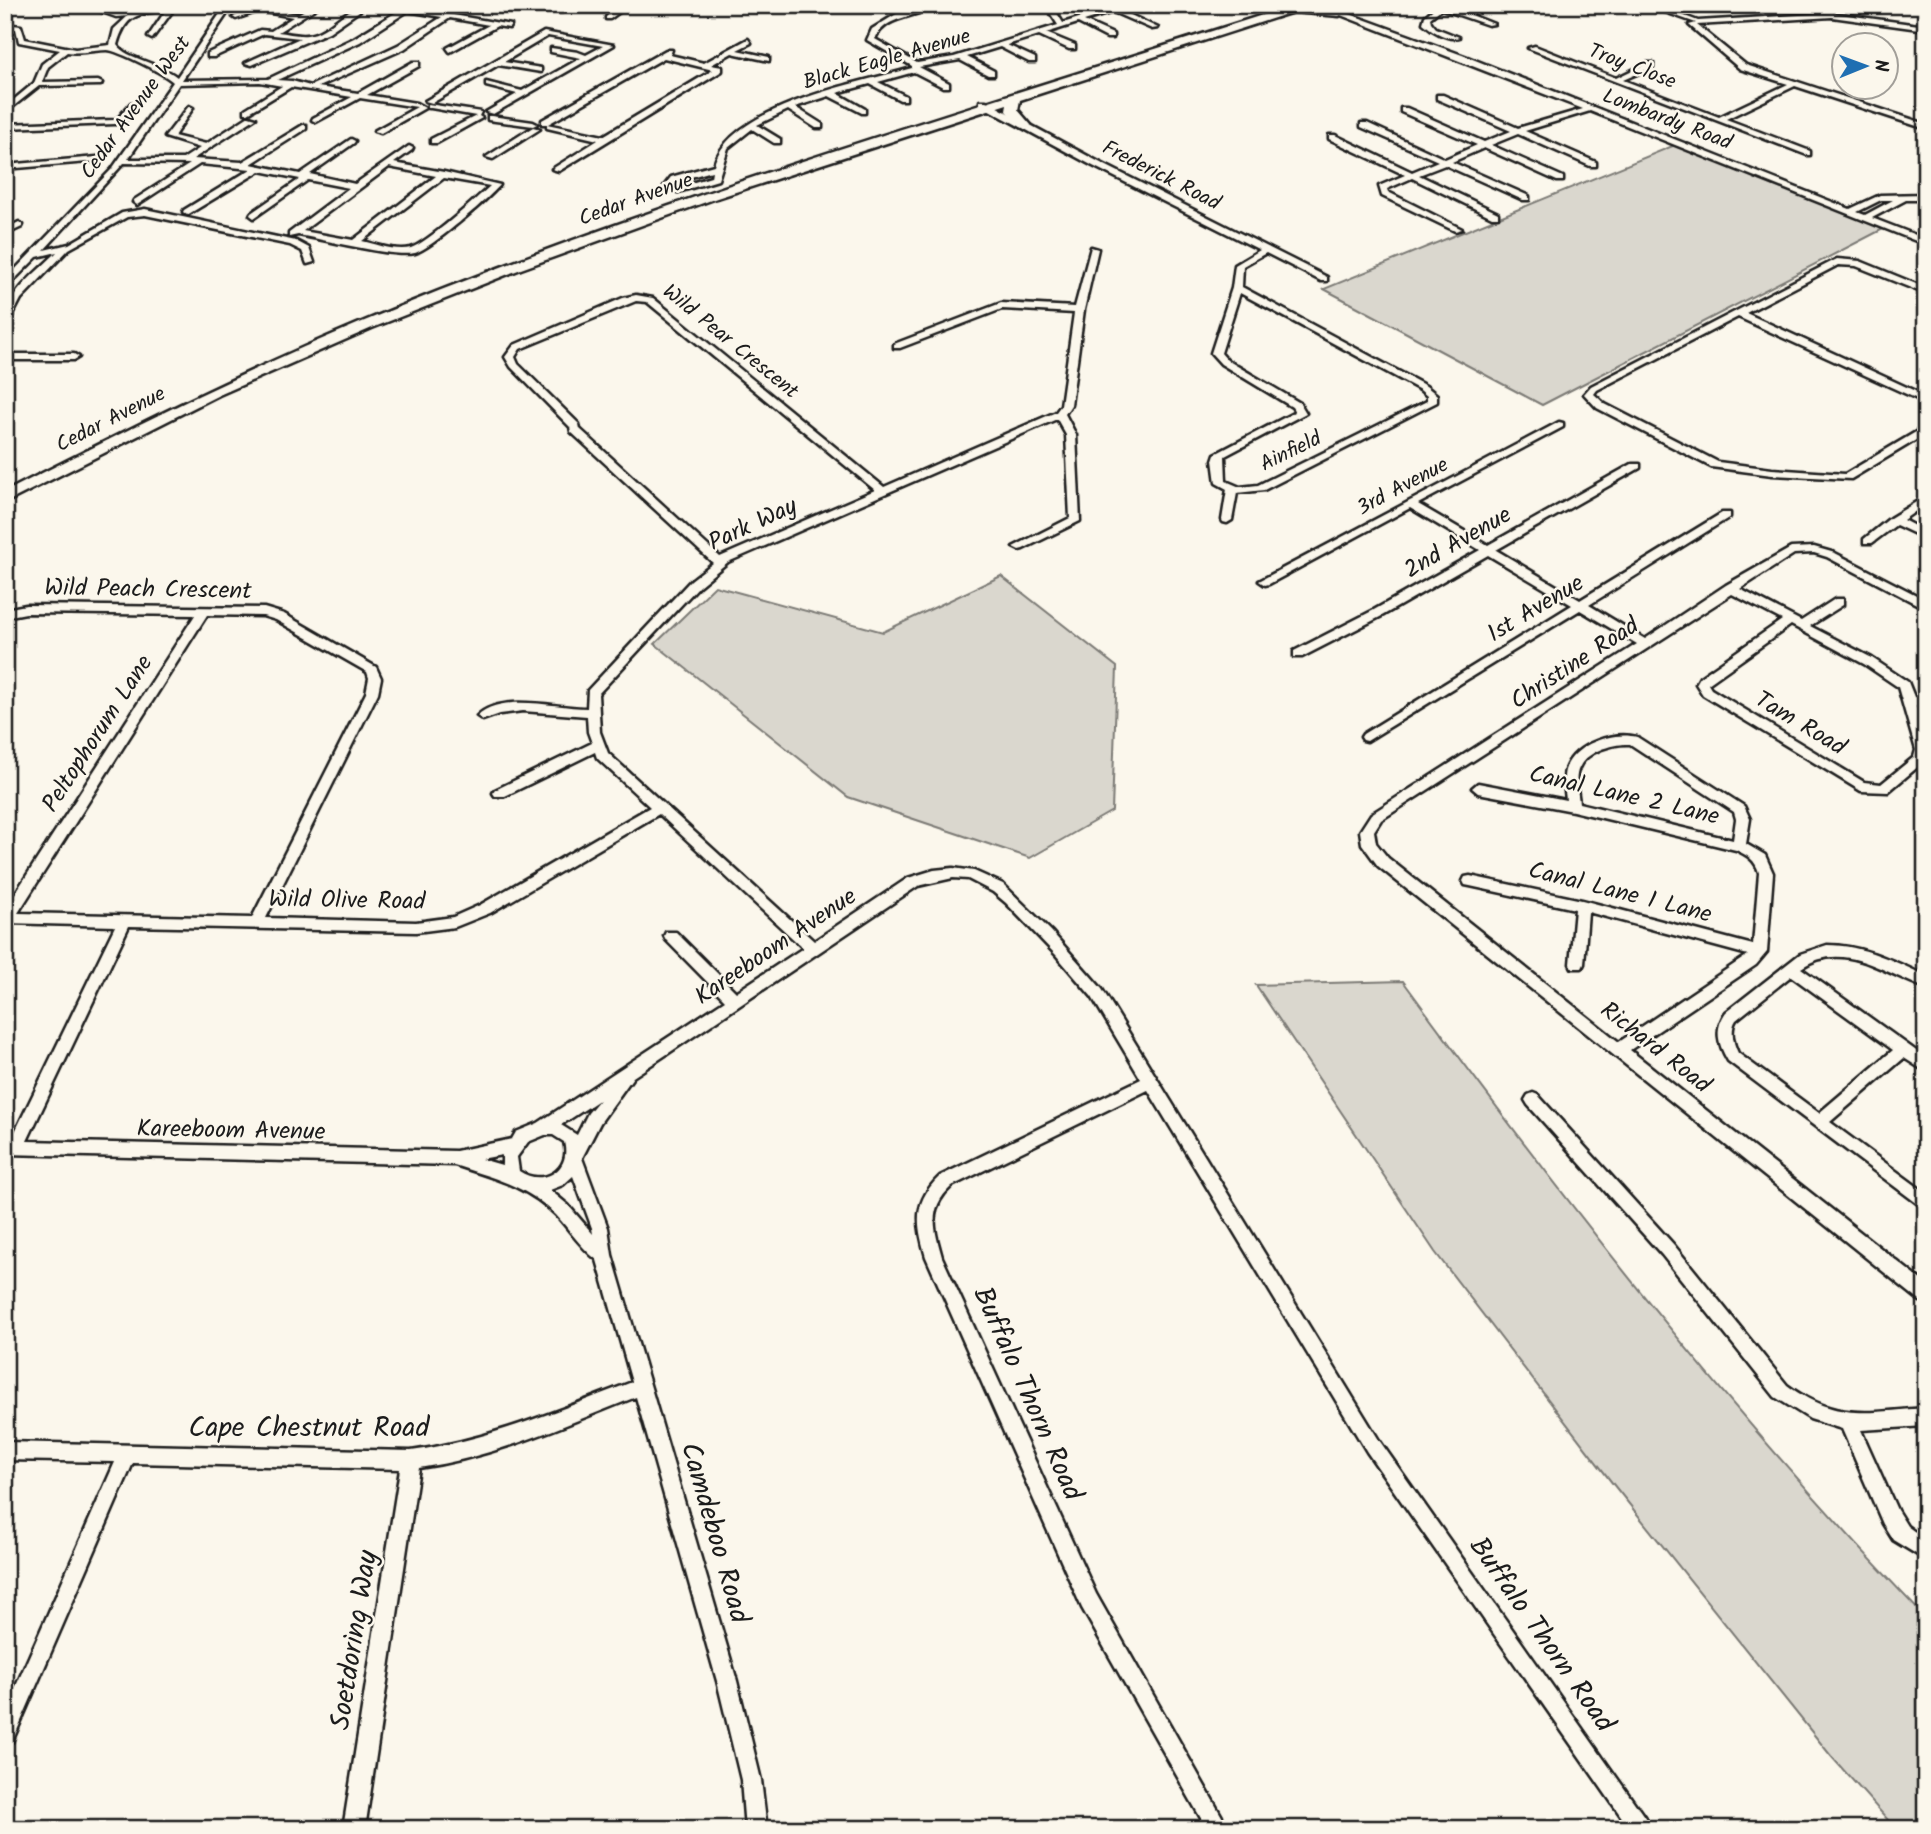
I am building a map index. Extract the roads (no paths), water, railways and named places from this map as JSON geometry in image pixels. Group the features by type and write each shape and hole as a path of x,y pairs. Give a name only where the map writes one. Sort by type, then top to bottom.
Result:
{"main road":[{"name":"Cedar Avenue","path":"5,498 195,401 427,301 713,195 1284,7 1305,5"},
{"name":"Cedar Avenue","path":"5,486 210,388 492,271 684,201 986,105 1014,100 1284,7"},
{"path":"1284,7 1340,9"},
{"path":"1014,100 1012,111 1024,125"}],"street":[{"path":"88,6 112,15 191,5"},
{"name":"Cedar Avenue West","path":"5,286 116,171 178,82 176,66 230,5"},
{"path":"236,18 270,5"},
{"path":"274,31 318,5"},
{"path":"249,63 307,37 365,5"},
{"path":"381,5 509,26"},
{"path":"560,11 568,5"},
{"path":"608,18 626,5"},
{"path":"916,5 873,33 871,40 946,85"},
{"path":"899,16 924,10 931,5"},
{"path":"1048,5 1062,26"},
{"name":"Black Eagle Avenue","path":"716,167 674,179 668,186 678,190 716,176 716,167 726,147 775,112 915,67 961,57 1128,5"},
{"name":"Lombardy Road","path":"1318,5 1340,9 1395,34 1578,103 1926,242"},
{"path":"1509,5 1519,9"},
{"path":"1647,5 1693,23 1739,65 1926,127"},
{"path":"1455,37 1431,27 1426,19 1442,6 1490,23"},
{"path":"152,37 171,8"},
{"path":"176,66 178,82 272,79 357,40 407,9"},
{"path":"262,10 299,16"},
{"path":"1115,10 1154,28"},
{"path":"115,47 118,29 133,13"},
{"path":"1693,23 1832,15 1926,28"},
{"path":"314,86 394,50 449,16"},
{"path":"1079,21 1110,36"},
{"path":"450,50 495,24"},
{"path":"5,26 19,27 20,38 26,42 65,50 115,47 176,66"},
{"path":"211,55 259,33 274,31 307,37"},
{"path":"1040,33 1072,47"},
{"path":"378,131 547,34 610,45 491,115"},
{"path":"706,65 748,41"},
{"path":"1001,45 1032,60"},
{"path":"115,47 128,57 176,66"},
{"name":"Troy Close","path":"1532,48 1807,153"},
{"path":"5,111 37,84 45,66 65,50"},
{"path":"554,50 578,54 587,59"},
{"path":"731,51 766,59"},
{"path":"128,57 139,53"},
{"path":"489,157 534,127 548,124 667,53 719,69 556,169"},
{"path":"961,57 991,73"},
{"path":"499,62 538,70"},
{"path":"316,120 416,64"},
{"path":"1617,80 1650,65"},
{"path":"203,71 272,79 424,104 478,116 491,115 534,127"},
{"path":"873,82 903,98"},
{"path":"37,84 98,83"},
{"path":"116,171 170,168 182,162 207,147 292,83 361,95"},
{"path":"489,84 525,94"},
{"path":"1720,119 1794,84"},
{"path":"832,94 862,111"},
{"path":"1440,97 1593,164"},
{"path":"1556,118 1559,111 1578,103"},
{"path":"5,125 115,122 122,119 134,105"},
{"name":"Frederick Road","path":"986,105 1324,279"},
{"path":"789,107 819,126"},
{"path":"189,108 169,137 207,147"},
{"path":"1458,229 1382,191 1385,186 1409,175 1518,131 1590,109"},
{"path":"1404,110 1560,178"},
{"path":"433,141 478,116"},
{"path":"548,124 604,139"},
{"path":"1364,125 1526,198"},
{"path":"244,165 303,127"},
{"path":"753,127 777,141"},
{"path":"1332,137 1495,215"},
{"path":"254,215 351,141"},
{"path":"386,164 496,186 471,209 415,250 400,251 294,233 386,164 409,148"},
{"path":"5,167 97,159"},
{"path":"122,161 244,165 355,187"},
{"path":"136,202 200,162"},
{"path":"187,212 258,167"},
{"path":"354,243 444,174"},
{"path":"1865,218 1906,197 1926,205"},
{"path":"1850,212 1875,200 1926,197"},
{"path":"35,256 66,248 125,215 145,212 293,243 306,250 310,262"},
{"path":"5,232 19,225"},
{"path":"5,320 17,298 66,248"},
{"path":"1019,547 1076,519 1071,435 1060,414 1066,405 1079,310 1094,249"},
{"name":"Ainfield","path":"1237,288 1423,388 1433,399 1422,409 1260,488 1233,488 1221,483 1220,454 1301,413 1296,405 1217,356 1237,288 1240,264 1266,250"},
{"path":"1926,290 1857,263 1838,262 1590,391 1590,398 1706,461 1735,470 1847,477 1926,429"},
{"name":"Wild Pear Crescent","path":"720,563 632,480 626,479 603,452 575,430 576,426 514,365 510,357 524,342 626,300 640,298 654,303 884,492"},
{"path":"897,346 1001,306 1079,310"},
{"path":"1740,314 1926,400"},
{"path":"5,357 74,357"},
{"name":"Park Way","path":"597,746 591,712 592,693 705,573 743,550 884,492 1060,414"},
{"name":"3rd Avenue","path":"1265,581 1559,425"},
{"name":"2nd Avenue","path":"1298,654 1376,614 1636,466"},
{"path":"1227,520 1233,488"},
{"path":"1868,541 1926,499"},
{"path":"1411,504 1645,645"},
{"name":"1st Avenue","path":"1367,737 1726,515"},
{"path":"1895,520 1926,536"},
{"name":"Christine Road","path":"1367,831 1376,817 1791,551 1814,550 1843,560 1926,605"},
{"name":"Tam Road","path":"1730,588 1796,623 1897,678 1904,685 1922,750 1920,760 1880,790 1861,786 1707,692 1702,684 1704,680 1796,623 1839,602"},
{"name":"Wild Peach Crescent","path":"5,613 26,609 271,613 366,664 374,674 372,693 257,923"},
{"name":"Peltophorum Lane","path":"6,918 204,610"},
{"path":"1908,701 1926,702"},
{"path":"483,716 517,705 565,713 591,712"},
{"path":"1573,806 1571,775 1575,762 1613,740 1633,740 1739,809 1743,820 1739,846"},
{"path":"500,793 597,746 608,762 814,949"},
{"name":"Canal Lane 2 Lane","path":"1478,788 1573,806 1739,846 1759,856 1766,873 1760,951"},
{"name":"Wild Olive Road","path":"6,918 416,927 455,922 485,909 659,808"},
{"name":"Richard Road","path":"1367,831 1369,844 1383,862 1926,1295"},
{"name":"Kareeboom Avenue","path":"544,1128 595,1092 626,1076 913,882 934,874 958,872"},
{"name":"Buffalo Thorn Road","path":"958,872 986,879 1002,889 1076,966 1097,993 1373,1446 1643,1829"},
{"name":"Canal Lane 1 Lane","path":"1470,881 1582,905 1760,951"},
{"path":"1577,964 1582,905"},
{"path":"10,1147 124,921"},
{"path":"671,936 736,1000"},
{"path":"1620,1049 1751,961 1760,951"},
{"path":"1926,982 1887,965 1842,951 1811,955 1726,1021 1727,1046 1743,1065 1926,1203"},
{"path":"1793,970 1926,1066"},
{"path":"1820,1121 1903,1050"},
{"name":"Kareeboom Avenue","path":"575,1157 600,1110 626,1076"},
{"name":"Buffalo Thorn Road","path":"1151,1081 946,1181 930,1196 924,1220 934,1257 1088,1601 1219,1829"},
{"path":"1533,1100 1668,1250 1782,1391 1814,1413 1831,1420 1926,1417"},
{"path":"544,1128 555,1129 571,1138 575,1157 572,1167 556,1182 535,1187 526,1185 511,1175 508,1162 514,1145 529,1133 544,1128"},
{"name":"Kareeboom Avenue","path":"10,1147 456,1158 514,1145"},
{"name":"Camdeboo Road","path":"575,1157 600,1228 604,1255 727,1681 751,1780 756,1829"},
{"name":"Kareeboom Avenue","path":"456,1158 511,1175"},
{"name":"Camdeboo Road","path":"535,1187 562,1210 593,1247 604,1255"},
{"name":"Cape Chestnut Road","path":"5,1451 411,1460 447,1457 481,1447 642,1386"},
{"path":"1848,1421 1890,1517 1900,1532 1926,1551"},
{"path":"5,1735 128,1454"},
{"name":"Soetdoring Way","path":"354,1829 411,1460"}]}
